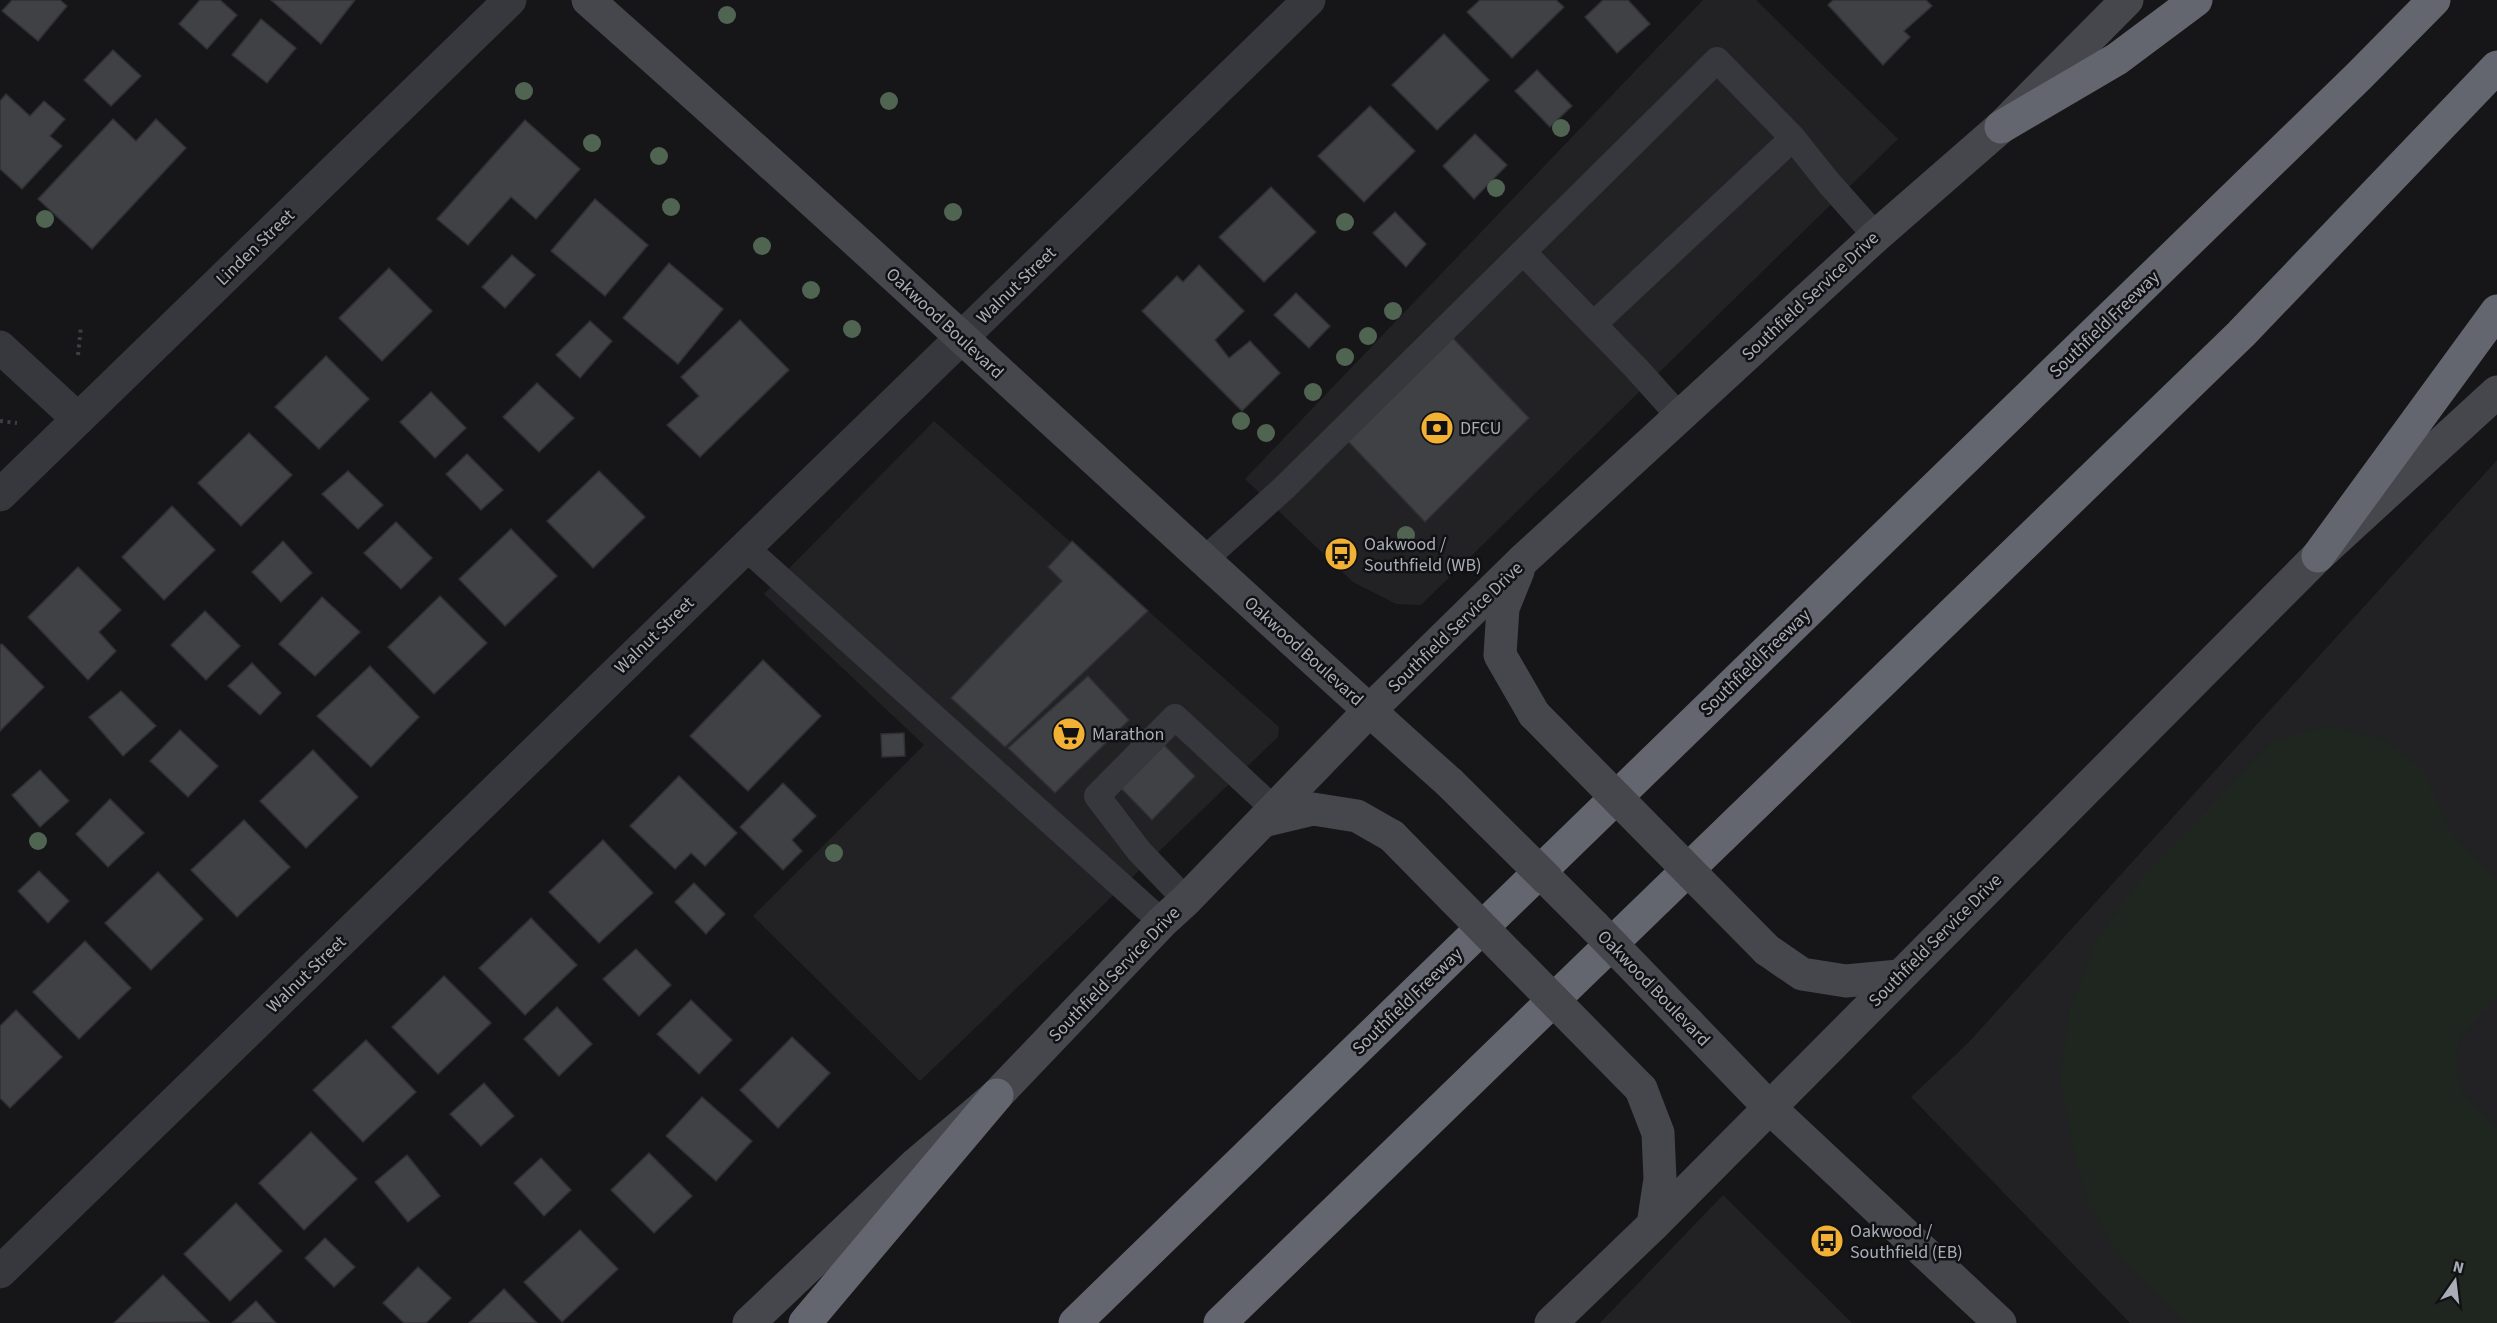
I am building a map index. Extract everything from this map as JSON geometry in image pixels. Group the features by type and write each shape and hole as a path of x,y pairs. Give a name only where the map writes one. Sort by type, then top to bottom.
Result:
{"highway":[{"path":"2001,128 2117,59 2196,0"},
{"name":"Southfield Freeway","path":"1075,1323 2334,101 2434,0"},
{"path":"1220,1323 2241,334 2497,67"},
{"path":"2318,556 2497,311"},
{"path":"805,1323 997,1095"}],"main road":[{"name":"Oakwood Boulevard","path":"588,0 764,155 961,338 1450,783 1768,1107 2000,1323"},
{"name":"Southfield Service Drive","path":"749,1323 916,1164 997,1095 1162,922 1369,711 1522,561 1875,236 2001,128 2127,0"},
{"name":"Southfield Service Drive","path":"1551,1323 1653,1225 2318,556 2497,392"},
{"path":"1522,561 1503,608 1500,656 1534,714 1767,950 1802,974 1846,981 1899,976"},
{"path":"1268,815 1313,809 1358,816 1392,836 1641,1089 1658,1133 1660,1179 1653,1225"}],"street":[{"name":"Linden Street","path":"0,495 510,0"},
{"name":"Walnut Street","path":"0,1272 1309,0"},
{"path":"0,347 78,419"}],"lane":[{"path":"1204,560 1285,487 1717,60 1793,138 1875,236"},
{"path":"1594,324 1793,138"},
{"path":"1523,252 1594,324 1680,417"},
{"path":"745,547 1162,922"},
{"path":"1186,900 1139,851 1097,796 1175,717 1268,815"}],"path":[{"path":"78,355 81,326"},
{"path":"0,421 19,423"}],"shaded area":[{"path":"1703,0 1756,0 1898,139 1421,605 1396,604 1353,582 1245,479"},
{"path":"934,421 1279,727 1278,737 920,1081 753,916 924,745 764,594"},
{"path":"2497,460 2497,1323 2130,1323 1911,1097 1968,1043"},
{"path":"2329,725 2384,739 2422,768 2451,832 2497,880 2497,997 2460,1037 2455,1067 2464,1096 2497,1129 2497,1323 2187,1323 2120,1256 2088,1203 2072,1144 2060,1077 2070,1008 2095,943 2137,883 2272,742"},
{"path":"1723,1195 1852,1323 1600,1323"}],"building":[{"path":"12,0 60,0 67,6 38,41 2,11"},
{"path":"200,0 220,0 237,15 207,49 179,24"},
{"path":"271,0 355,0 321,44"},
{"path":"1480,0 1556,0 1564,7 1512,58 1467,12"},
{"path":"1603,0 1628,0 1650,24 1617,53 1585,17"},
{"path":"1833,0 1926,0 1932,6 1904,31 1910,37 1883,65 1828,5"},
{"path":"261,19 296,48 267,83 232,55"},
{"path":"1444,34 1489,80 1437,130 1392,85"},
{"path":"113,50 141,76 111,106 84,80"},
{"path":"1537,70 1572,106 1550,127 1515,91"},
{"path":"6,94 30,116 44,101 65,119 50,136 62,146 22,189 0,169 0,101"},
{"path":"1370,106 1415,151 1364,202 1318,156"},
{"path":"113,119 136,141 156,119 186,148 92,249 38,199"},
{"path":"525,120 580,169 536,219 511,197 468,245 437,219"},
{"path":"1475,134 1507,165 1474,199 1443,166"},
{"path":"1271,187 1316,232 1264,282 1219,237"},
{"path":"595,199 648,245 605,296 551,251"},
{"path":"1395,212 1426,244 1406,267 1373,233"},
{"path":"512,255 535,275 505,308 482,287"},
{"path":"669,263 723,309 678,364 623,318"},
{"path":"1199,265 1244,311 1215,340 1229,358 1250,341 1280,373 1242,411 1142,311 1177,276 1183,282"},
{"path":"389,268 432,311 382,361 339,318"},
{"path":"1296,293 1330,326 1309,348 1274,315"},
{"path":"740,320 789,370 700,457 667,425 699,396 681,377"},
{"path":"590,321 612,341 580,378 556,355"},
{"name":"DFCU","path":"1451,336 1529,418 1425,522 1345,438"},
{"path":"326,356 369,399 319,449 275,407"},
{"path":"537,383 574,418 539,452 503,417"},
{"path":"431,392 466,428 435,458 400,422"},
{"path":"249,433 292,475 241,526 198,483"},
{"path":"467,454 503,490 481,510 446,474"},
{"path":"348,471 383,505 358,529 322,494"},
{"path":"599,471 645,517 593,568 547,521"},
{"path":"172,506 215,550 164,600 122,557"},
{"path":"396,522 432,558 401,589 364,553"},
{"path":"511,529 557,576 505,626 459,579"},
{"path":"283,541 312,573 281,602 252,572"},
{"path":"1072,541 1148,611 1005,747 951,698 1062,581 1048,567"},
{"path":"78,567 121,610 99,632 116,651 88,680 28,617"},
{"path":"440,596 487,643 434,694 388,647"},
{"path":"322,597 360,632 315,676 279,644"},
{"path":"205,611 240,646 206,680 171,645"},
{"path":"2,644 44,687 0,731 0,645"},
{"path":"763,660 821,716 748,791 690,736"},
{"path":"252,663 281,693 260,715 228,686"},
{"path":"370,666 419,717 371,767 317,716"},
{"name":"Marathon","path":"1088,676 1129,720 1055,793 1008,748"},
{"path":"121,691 156,726 123,756 89,717"},
{"path":"180,730 218,766 188,797 150,761"},
{"path":"904,733 905,756 882,757 881,734"},
{"path":"1159,740 1195,776 1152,820 1116,783"},
{"path":"313,750 358,797 306,848 260,801"},
{"path":"40,770 69,801 40,827 12,795"},
{"path":"679,776 737,833 705,866 691,853 675,869 630,826"},
{"path":"783,783 816,816 792,840 802,851 783,870 740,827"},
{"path":"110,799 144,833 108,867 76,834"},
{"path":"244,820 290,867 237,917 191,870"},
{"path":"603,840 653,893 599,943 549,892"},
{"path":"39,871 69,901 48,923 18,891"},
{"path":"158,872 203,919 151,970 105,923"},
{"path":"694,883 725,914 706,934 675,902"},
{"path":"531,918 577,965 525,1015 479,968"},
{"path":"85,941 131,988 79,1039 33,992"},
{"path":"636,949 671,985 639,1016 603,979"},
{"path":"444,976 491,1023 438,1074 392,1027"},
{"path":"691,1000 732,1040 699,1074 657,1034"},
{"path":"557,1007 592,1044 559,1076 524,1039"},
{"path":"16,1010 62,1057 10,1108 0,1098 0,1026"},
{"path":"792,1037 830,1073 778,1128 740,1090"},
{"path":"366,1040 416,1092 363,1142 313,1090"},
{"path":"484,1083 514,1116 481,1146 450,1114"},
{"path":"702,1097 752,1141 716,1181 666,1136"},
{"path":"311,1132 357,1179 304,1230 259,1183"},
{"path":"649,1153 692,1196 654,1233 611,1190"},
{"path":"407,1155 440,1196 408,1222 375,1182"},
{"path":"541,1158 571,1190 544,1216 514,1183"},
{"path":"236,1203 282,1251 230,1301 184,1254"},
{"path":"580,1230 618,1269 562,1322 524,1282"},
{"path":"325,1238 355,1267 334,1287 305,1258"},
{"path":"418,1267 451,1298 426,1323 404,1323 383,1303"},
{"path":"163,1275 209,1322 114,1323"},
{"path":"504,1289 537,1323 469,1323"},
{"path":"256,1301 276,1323 232,1323"}],"place":[{"name":"DFCU","path":"1437,428"},
{"name":"Oakwood / Southfield (WB)","path":"1341,554"},
{"name":"Marathon","path":"1069,734"},
{"name":"Oakwood / Southfield (EB)","path":"1827,1241"}]}
